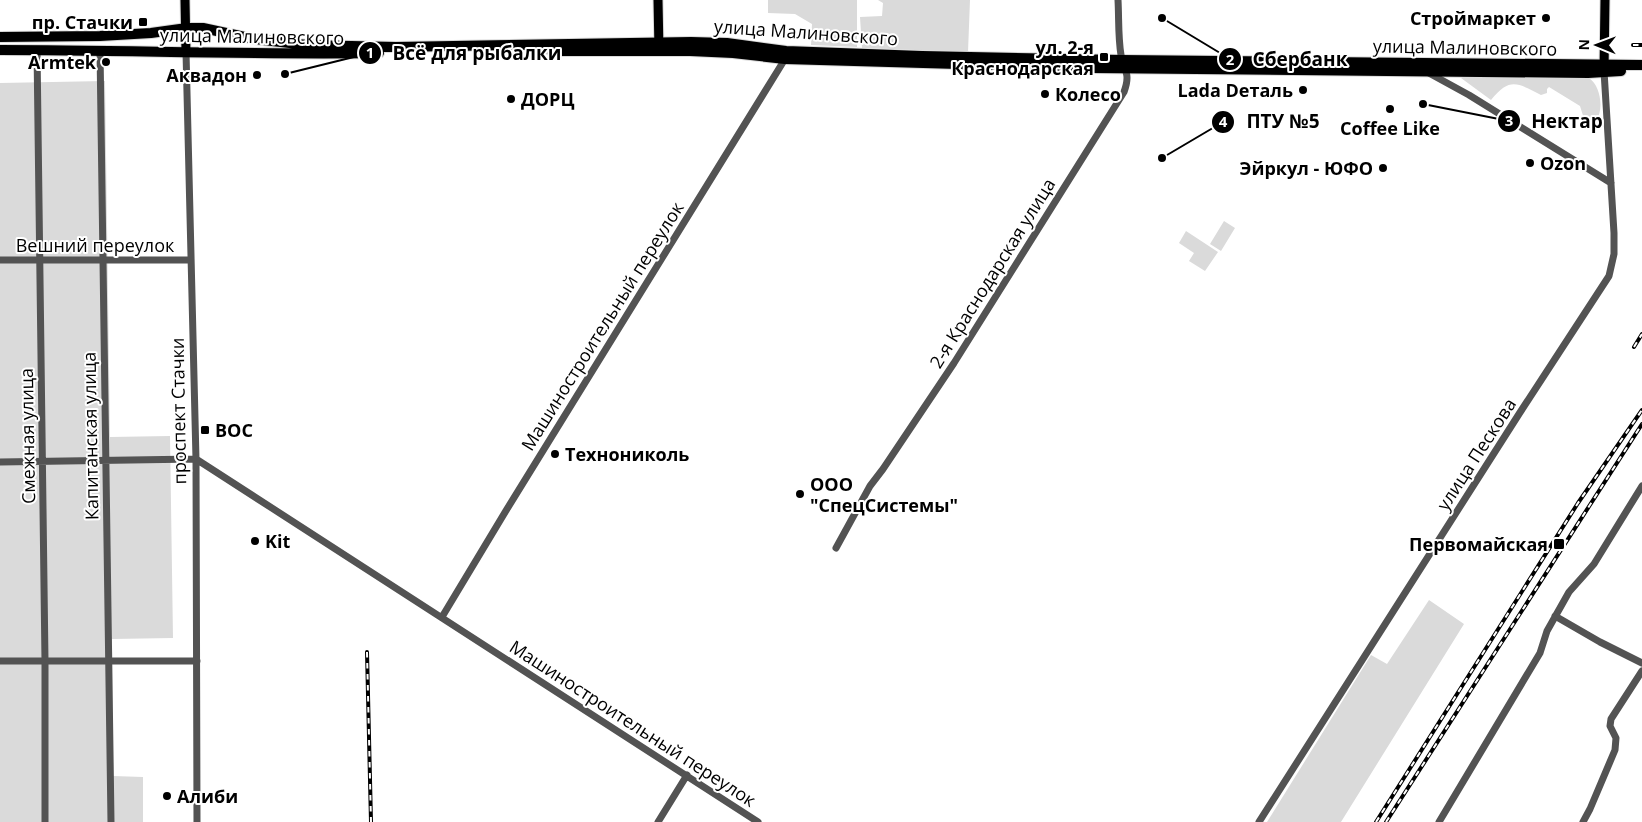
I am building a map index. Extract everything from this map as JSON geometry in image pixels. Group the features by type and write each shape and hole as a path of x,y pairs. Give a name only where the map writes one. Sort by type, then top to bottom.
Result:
{"highway":[{"name":"улица Малиновского","path":"0,37 106,36 202,28 254,40 307,46 659,47"},
{"name":"улица Малиновского","path":"0,50 307,54 509,51 728,43 785,55 1124,64 1588,73 1604,68 1642,65"},
{"name":"улица Малиновского","path":"1124,64 1604,68 1642,70"}],"main road":[{"name":"проспект Стачки","path":"185,0 186,52"},
{"path":"658,0 659,47"},
{"path":"1604,68 1605,0"}],"street":[{"name":"2-я Краснодарская улица","path":"836,548 870,486 954,363 1124,92 1127,81 1120,53 1118,0"},
{"name":"Смежная улица","path":"37,50 46,661 45,822"},
{"name":"Капитанская улица","path":"100,50 110,822"},
{"name":"проспект Стачки","path":"186,52 196,459 197,822"},
{"name":"Машиностроительный переулок","path":"442,617 785,55"},
{"name":"улица Пескова","path":"1259,822 1609,276 1614,247 1604,68"},
{"path":"1423,70 1469,95 1611,184"},
{"name":"Вешний переулок","path":"0,260 191,260"},
{"name":"Машиностроительный переулок","path":"196,459 758,822"},
{"path":"0,462 196,459"},
{"path":"1439,822 1540,654 1547,631 1569,592 1594,564 1642,486"},
{"path":"1555,616 1642,664"},
{"path":"0,661 197,661"},
{"path":"1583,822 1615,750 1616,738 1610,726 1611,719 1642,671"},
{"path":"658,822 687,775"}],"shaded area":[{"path":"768,0 857,0 857,47 811,45 812,24 795,14 768,13"},
{"path":"878,0 970,0 968,52 862,48 860,17 882,16 883,3"},
{"path":"1466,75 1589,78 1599,92 1600,111 1596,121 1585,122 1580,106 1549,87 1547,93 1541,95 1520,85 1509,85 1503,88 1491,100 1461,78"},
{"path":"105,81 110,437 170,436 173,638 112,639 113,776 143,777 143,822 0,822 0,83"},
{"path":"1224,221 1235,228 1221,251 1210,244"},
{"path":"1186,231 1218,252 1205,271 1189,261 1194,253 1179,243"},
{"path":"1429,600 1464,624 1341,822 1267,822 1371,655 1387,664"}],"railway":[{"path":"1633,45 1642,45"},
{"path":"1634,347 1642,334"},
{"path":"1376,822 1578,503 1642,410"},
{"path":"1386,822 1642,424"},
{"path":"367,652 371,822"}],"place":[{"name":"Сбербанк","path":"1162,18"},
{"name":"Строймаркет","path":"1546,18"},
{"name":"пр. Стачки","path":"143,22"},
{"name":"ул. 2-я Краснодарская","path":"1104,57"},
{"name":"Armtek","path":"106,62"},
{"name":"Всё для рыбалки","path":"285,74"},
{"name":"Аквадон","path":"257,75"},
{"name":"Lada Dеталь","path":"1303,90"},
{"name":"Колесо","path":"1045,94"},
{"name":"ДОРЦ","path":"511,99"},
{"name":"Нектар","path":"1423,104"},
{"name":"Coffee Like","path":"1390,109"},
{"name":"ПТУ №5","path":"1162,158"},
{"name":"Ozon","path":"1530,163"},
{"name":"Эйркул - ЮФО","path":"1383,168"},
{"name":"ВОС","path":"205,430"},
{"name":"Технониколь","path":"555,454"},
{"name":"ООО \"СпецСистемы\"","path":"800,494"},
{"name":"Kit","path":"255,541"},
{"name":"Первомайская","path":"1559,544"},
{"name":"Алиби","path":"167,796"}]}
